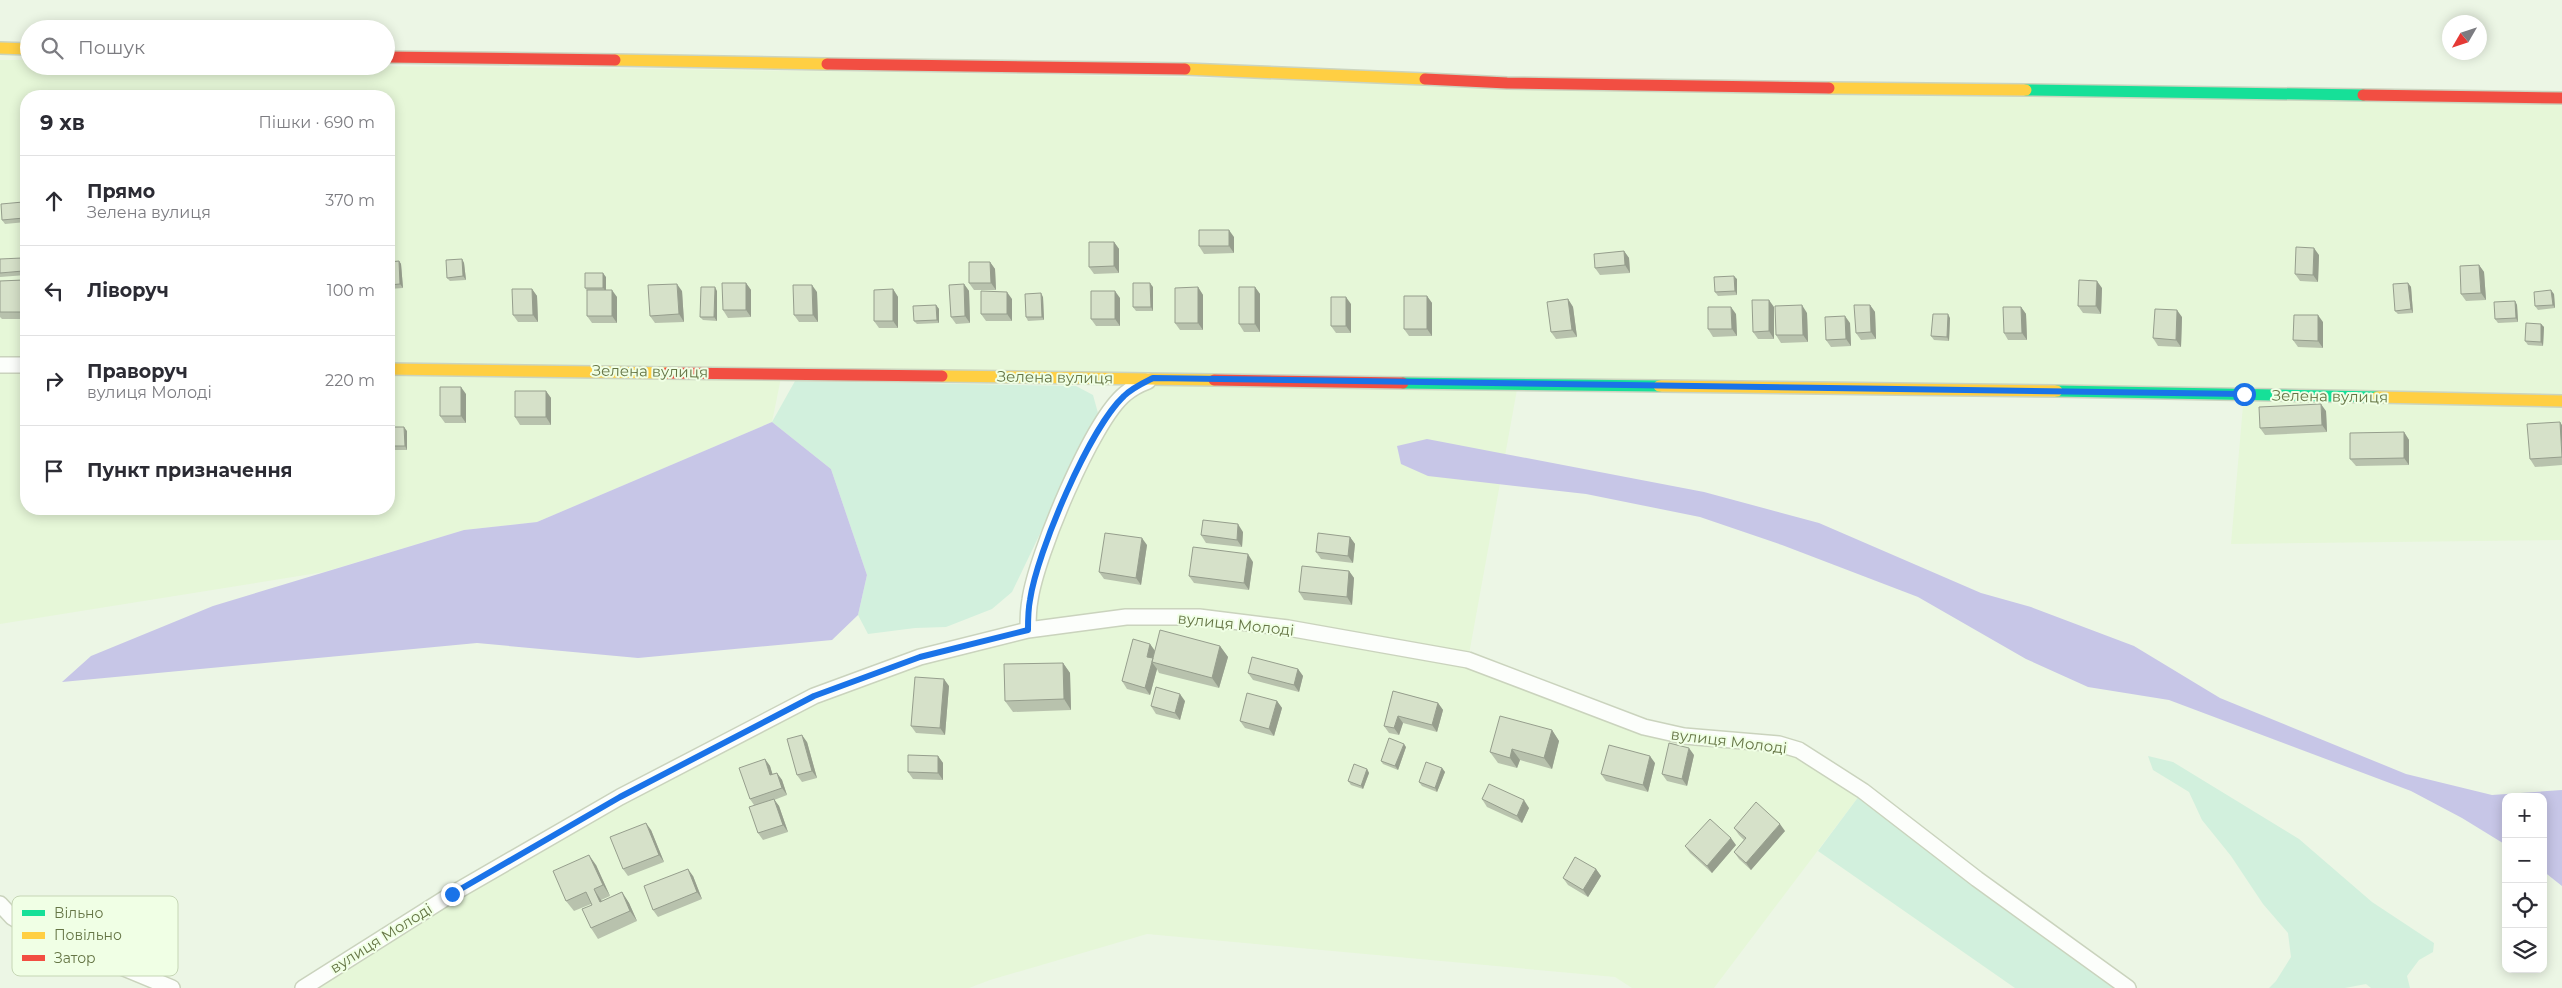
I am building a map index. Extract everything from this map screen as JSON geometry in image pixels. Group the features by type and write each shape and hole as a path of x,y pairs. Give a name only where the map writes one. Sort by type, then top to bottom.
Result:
{"street":[{"path":"0,48 20,49"},
{"path":"395,57 1182,68 1507,83 2562,98"},
{"path":"0,364 20,365"},
{"name":"Зелена вулиця","path":"395,369 1153,378 2562,401"},
{"path":"1028,630 1030,600 1038,567 1075,474 1112,409 1124,394 1153,378"},
{"name":"вулиця Молоді","path":"303,988 452,894 620,797 814,696 920,657 1028,630 1126,617 1199,617 1288,628 1468,660 1644,728 1684,736 1779,744 1799,750 1863,791 1977,879 2128,988"},
{"path":"0,904 12,917"},
{"path":"143,976 172,988"}],"shaded area":[{"path":"0,60 20,60 20,75 395,75 395,66 894,72 2562,104 2562,540 2231,544 2244,394 1518,384 1468,660 1644,727 1779,744 1859,796 1714,988 1632,988 1615,977 1147,934 990,980 969,988 305,988 620,797 814,696 1028,630 1030,600 1096,436 1139,385 782,373 772,422 537,522 464,530 324,572 0,624"},
{"path":"795,381 1076,386 1093,395 1098,413 1012,592 992,609 946,627 915,628 868,634 858,615 867,575 831,469 772,422"},
{"path":"2148,756 2173,762 2299,839 2372,902 2434,943 2433,952 2419,960 2407,976 2410,988 2371,988 2366,984 2345,988 2269,988 2276,981 2291,957 2288,933 2263,904 2231,856 2202,820 2189,792 2153,770"},
{"path":"1859,796 2114,988 2015,988 1818,851"}],"water":[{"path":"772,422 831,469 867,575 858,615 832,640 638,658 477,643 62,682 91,656 213,606 464,530 537,522"},
{"path":"1427,439 1704,492 1819,523 1981,593 2031,607 2134,646 2220,698 2406,774 2492,795 2502,794 2502,843 2462,818 2411,791 2169,700 2088,687 2026,659 1918,597 1782,545 1700,517 1586,494 1428,476 1401,464 1397,446"},
{"path":"2562,790 2562,886 2547,874 2547,793 2520,793"}],"building":[{"path":"20,202 20,218 2,220 1,204"},
{"path":"1199,230 1229,230 1229,246 1199,246"},
{"path":"1089,242 1114,242 1114,266 1089,267"},
{"path":"2296,247 2314,248 2313,275 2295,274"},
{"path":"1624,251 1625,265 1595,268 1594,254"},
{"path":"20,258 20,271 0,273 0,259"},
{"path":"462,259 463,276 447,278 446,260"},
{"path":"395,261 399,261 400,284 395,284"},
{"path":"969,262 990,262 991,283 969,283"},
{"path":"2479,265 2481,293 2461,294 2460,266"},
{"path":"585,273 603,273 603,288 585,288"},
{"path":"1734,276 1735,291 1715,292 1714,277"},
{"path":"20,280 20,312 0,312 0,281"},
{"path":"2079,280 2097,281 2096,306 2078,306"},
{"path":"722,283 746,283 746,310 723,310"},
{"path":"1133,283 1150,283 1151,307 1133,307"},
{"path":"2408,283 2411,309 2395,311 2393,284"},
{"path":"677,284 679,314 650,316 648,285"},
{"path":"964,284 965,316 951,317 949,285"},
{"path":"793,285 812,285 813,315 794,315"},
{"path":"701,287 715,287 714,317 700,317"},
{"path":"1198,287 1198,323 1175,323 1175,288"},
{"path":"1239,287 1255,287 1255,324 1239,324"},
{"path":"512,289 532,289 533,315 513,315"},
{"path":"893,289 893,321 874,321 874,290"},
{"path":"587,290 612,290 612,316 587,316"},
{"path":"2551,290 2553,305 2535,306 2534,292"},
{"path":"981,291 1007,292 1007,314 981,314"},
{"path":"1091,291 1115,291 1115,319 1091,319"},
{"path":"1041,293 1042,317 1026,317 1025,294"},
{"path":"1404,296 1427,296 1427,329 1404,329"},
{"path":"1331,297 1346,297 1346,326 1331,326"},
{"path":"1568,299 1572,330 1551,332 1547,302"},
{"path":"1752,300 1769,300 1769,331 1753,332"},
{"path":"2515,301 2516,318 2495,319 2494,302"},
{"path":"936,305 937,320 914,321 913,306"},
{"path":"1802,305 1803,335 1776,335 1775,306"},
{"path":"1854,305 1870,305 1871,332 1856,333"},
{"path":"1708,307 1731,307 1732,329 1708,329"},
{"path":"2003,307 2021,307 2022,333 2004,333"},
{"path":"2155,309 2177,310 2176,340 2153,338"},
{"path":"1933,314 1948,314 1947,337 1931,336"},
{"path":"2294,315 2318,315 2318,341 2293,340"},
{"path":"1845,316 1846,339 1826,340 1825,317"},
{"path":"2526,323 2541,324 2541,342 2525,341"},
{"path":"440,387 461,387 461,416 440,416"},
{"path":"515,391 546,391 546,417 515,417"},
{"path":"2321,404 2322,425 2260,428 2259,407"},
{"path":"2560,422 2562,457 2530,459 2527,424"},
{"path":"395,427 404,427 405,446 395,446"},
{"path":"2404,432 2404,458 2350,459 2350,433"},
{"path":"1203,520 1238,524 1237,540 1201,535"},
{"path":"1105,533 1142,538 1136,578 1099,572"},
{"path":"1318,533 1350,537 1348,556 1316,552"},
{"path":"1193,547 1248,554 1244,583 1189,576"},
{"path":"1302,566 1349,571 1347,597 1299,592"},
{"path":"1160,630 1220,646 1212,678 1152,662"},
{"path":"1133,639 1150,644 1147,657 1153,658 1145,688 1122,681"},
{"path":"1252,657 1298,669 1294,685 1248,673"},
{"path":"1063,663 1064,699 1005,701 1004,664"},
{"path":"915,677 944,679 940,728 911,726"},
{"path":"1156,687 1180,694 1175,713 1151,706"},
{"path":"1393,691 1438,703 1432,725 1398,716 1394,728 1384,726"},
{"path":"1247,693 1277,701 1269,729 1240,721"},
{"path":"1500,716 1552,730 1544,758 1512,749 1510,758 1490,752"},
{"path":"802,735 812,771 797,775 787,739"},
{"path":"1389,738 1404,744 1395,766 1381,761"},
{"path":"1669,743 1689,748 1682,779 1662,774"},
{"path":"1609,745 1650,756 1643,785 1601,774"},
{"path":"908,755 938,756 938,773 908,772"},
{"path":"765,759 770,775 777,773 782,788 750,799 739,768"},
{"path":"1426,762 1442,768 1435,788 1419,782"},
{"path":"1354,764 1367,769 1361,786 1348,781"},
{"path":"1489,784 1524,800 1517,816 1482,799"},
{"path":"774,799 783,825 758,833 749,807"},
{"path":"1756,802 1780,824 1746,863 1734,852 1746,838 1734,828"},
{"path":"1710,819 1731,838 1707,866 1685,846"},
{"path":"646,823 659,855 623,869 610,837"},
{"path":"589,855 603,885 594,889 600,902 622,892 630,911 591,928 582,909 592,905 586,892 566,901 553,871"},
{"path":"1575,857 1596,869 1583,890 1563,878"},
{"path":"688,869 697,892 653,910 644,886"}],"traffic: fast":[{"path":"2026,90 2363,95"},
{"path":"1403,383 1659,386"},
{"path":"2057,391 2377,397"}],"traffic: slow":[{"path":"0,48 20,49"},
{"path":"615,60 827,64"},
{"path":"1185,69 1425,79"},
{"path":"1829,88 2026,90"},
{"path":"395,369 666,373"},
{"path":"942,376 1214,380"},
{"path":"1659,386 2057,391"},
{"path":"2377,397 2562,401"}],"traffic: jam":[{"path":"395,57 615,60"},
{"path":"827,64 1185,69"},
{"path":"1425,79 1507,83 1829,88"},
{"path":"2363,95 2562,98"},
{"path":"666,373 942,376"},
{"path":"1214,380 1403,383"}],"route":[{"path":"452,894 620,797 814,696 920,657 1028,630 1030,600 1038,567 1075,474 1112,409 1124,394 1153,378 2244,394"}]}
